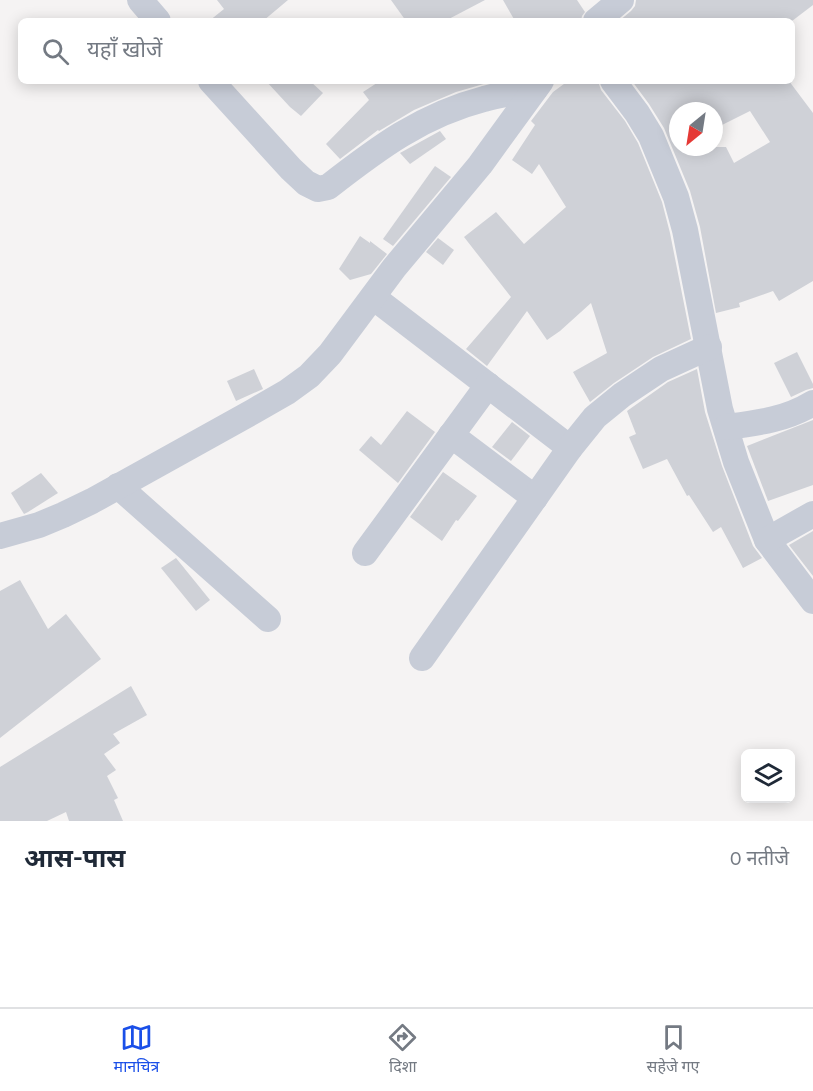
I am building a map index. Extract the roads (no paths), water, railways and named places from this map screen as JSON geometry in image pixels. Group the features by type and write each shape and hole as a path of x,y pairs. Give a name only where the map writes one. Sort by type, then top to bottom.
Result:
{"street":[{"path":"140,0 155,18"},
{"path":"213,84 291,169 306,183 318,189 328,187 377,149 415,126 484,98 538,85"},
{"path":"615,84 637,112 651,136 676,197 685,230 720,409 736,462 767,540 813,601"},
{"path":"0,536 39,525 63,515 188,449 287,392 309,376 330,354 394,268 480,165 538,85"},
{"path":"373,297 570,448"},
{"path":"422,658 570,448 596,417 622,395 661,369 709,347"},
{"path":"365,553 488,385"},
{"path":"726,427 772,420 801,410 813,403"},
{"path":"451,435 536,498"},
{"path":"127,481 268,619"},
{"path":"767,540 813,514"}]}
